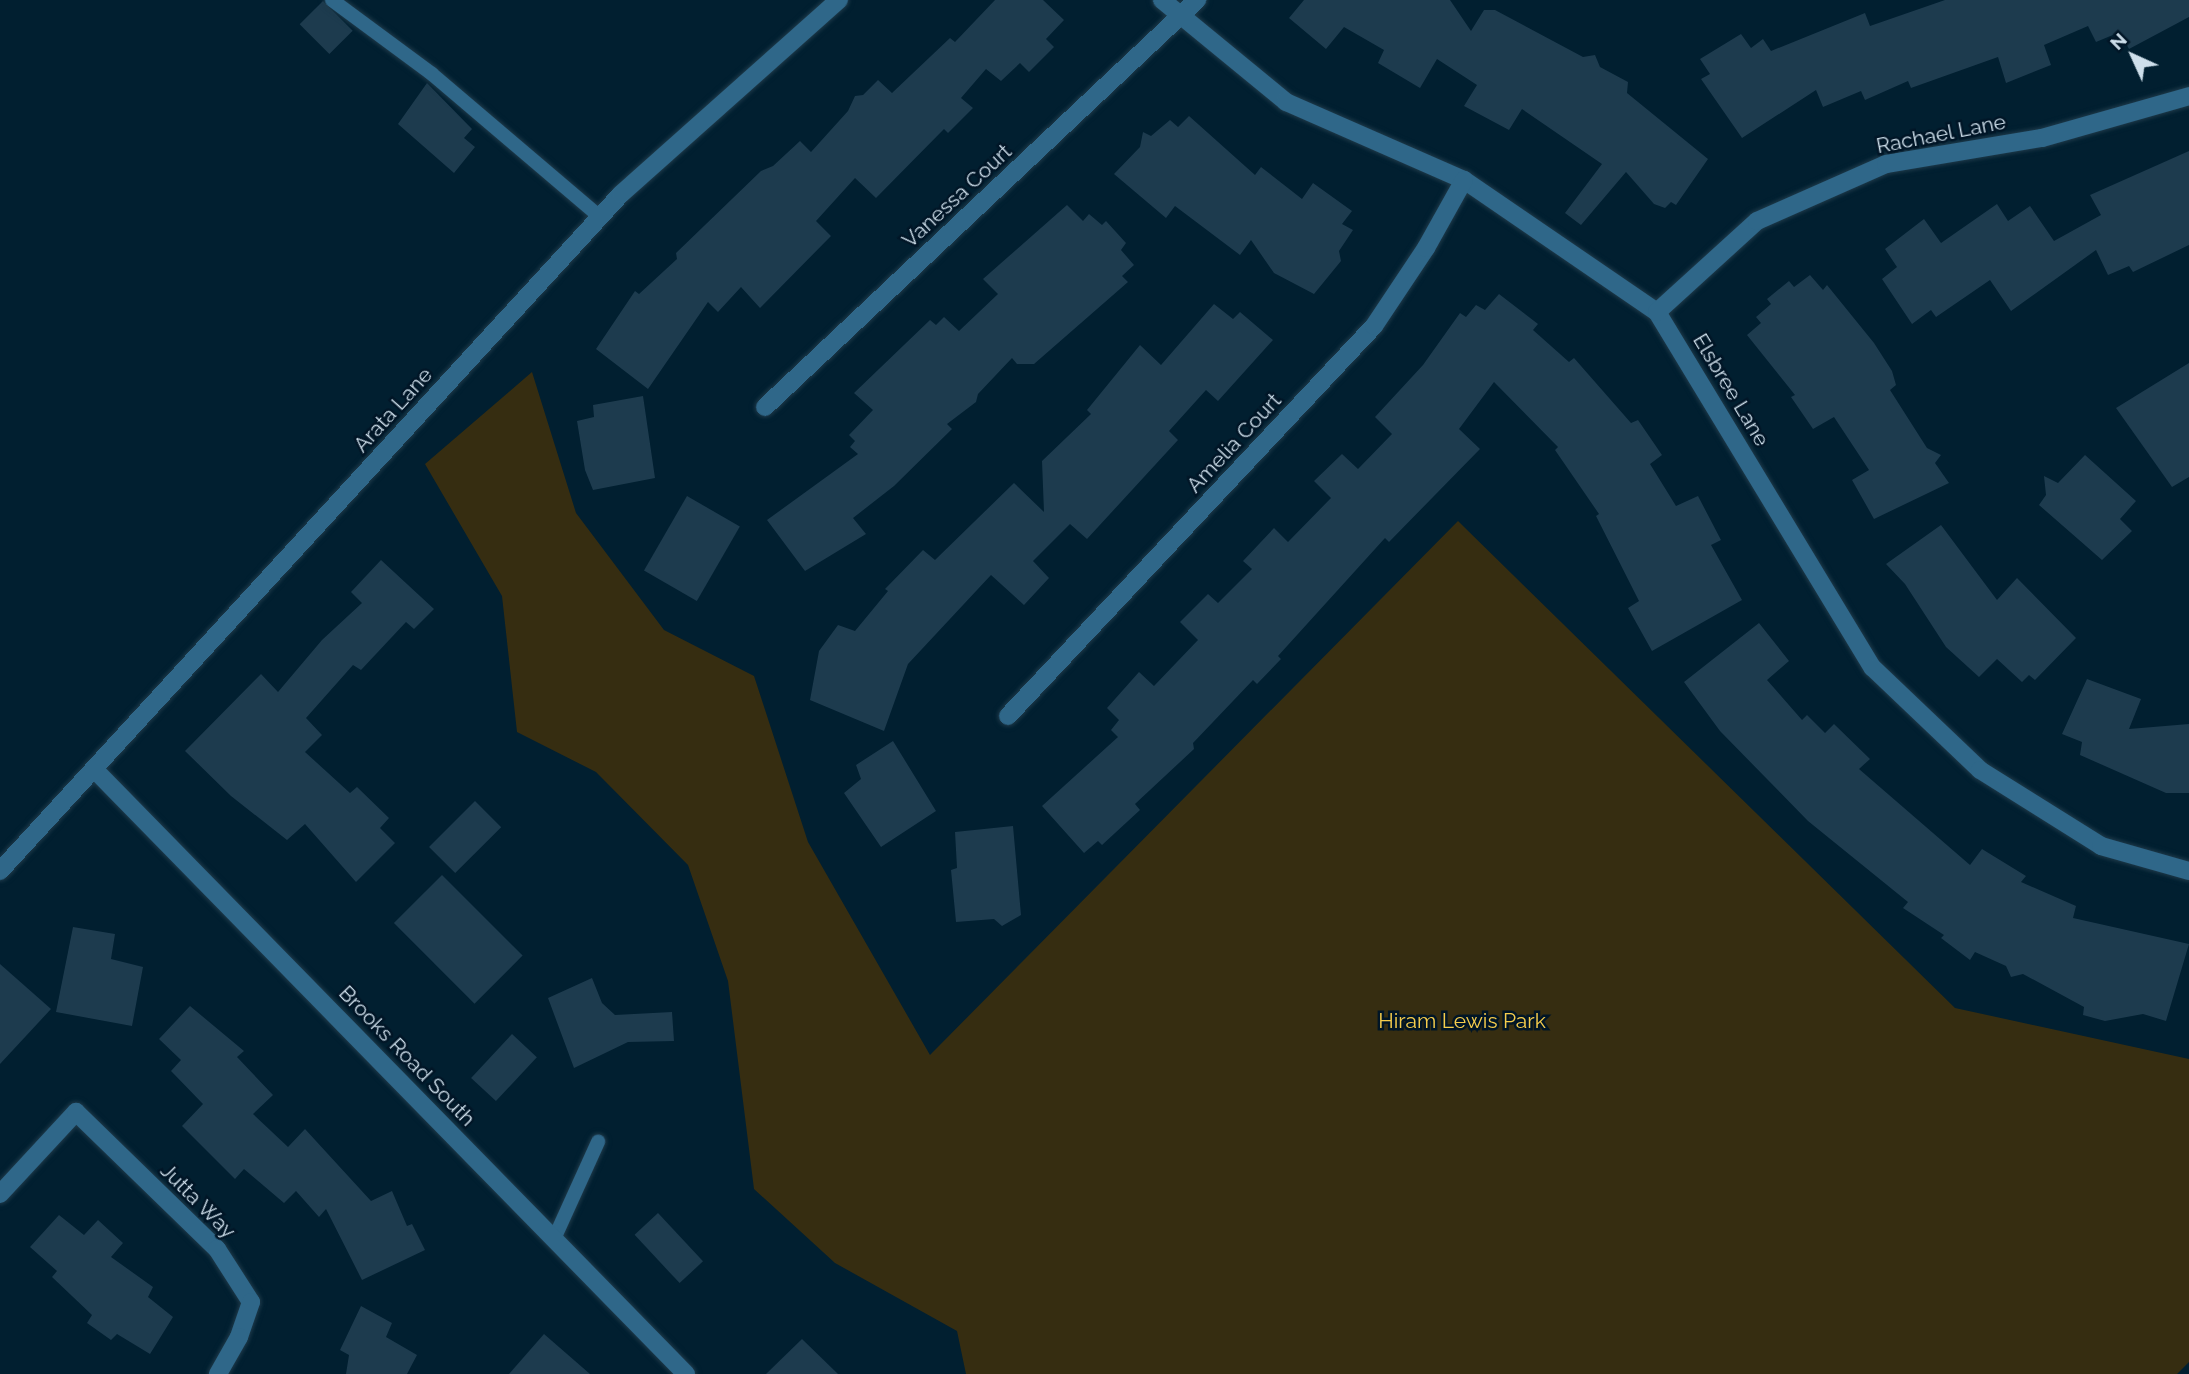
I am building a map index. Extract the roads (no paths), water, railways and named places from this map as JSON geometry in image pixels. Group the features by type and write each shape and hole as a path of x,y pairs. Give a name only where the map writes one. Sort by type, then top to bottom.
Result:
{"street":[{"name":"Arata Lane","path":"0,871 600,217 839,0"},
{"name":"Elsbree Lane","path":"1162,0 1286,102 1464,180 1657,312 1873,668 1980,769 2101,846 2189,871"},
{"name":"Vanessa Court","path":"765,407 1197,0"},
{"name":"Rachael Lane","path":"1657,312 1757,220 1885,164 2042,138 2189,96"},
{"name":"Amelia Court","path":"1009,716 1374,326 1426,248 1464,180"},
{"name":"Brooks Road South","path":"94,770 686,1374"},
{"name":"Jutta Way","path":"0,1194 76,1112 217,1249 251,1302 239,1337 218,1374"}],"lane":[{"path":"332,0 432,74 600,217"},
{"path":"554,1239 598,1142"}],"park label":[{"name":"Hiram Lewis Park","path":"1462,1021"}]}
